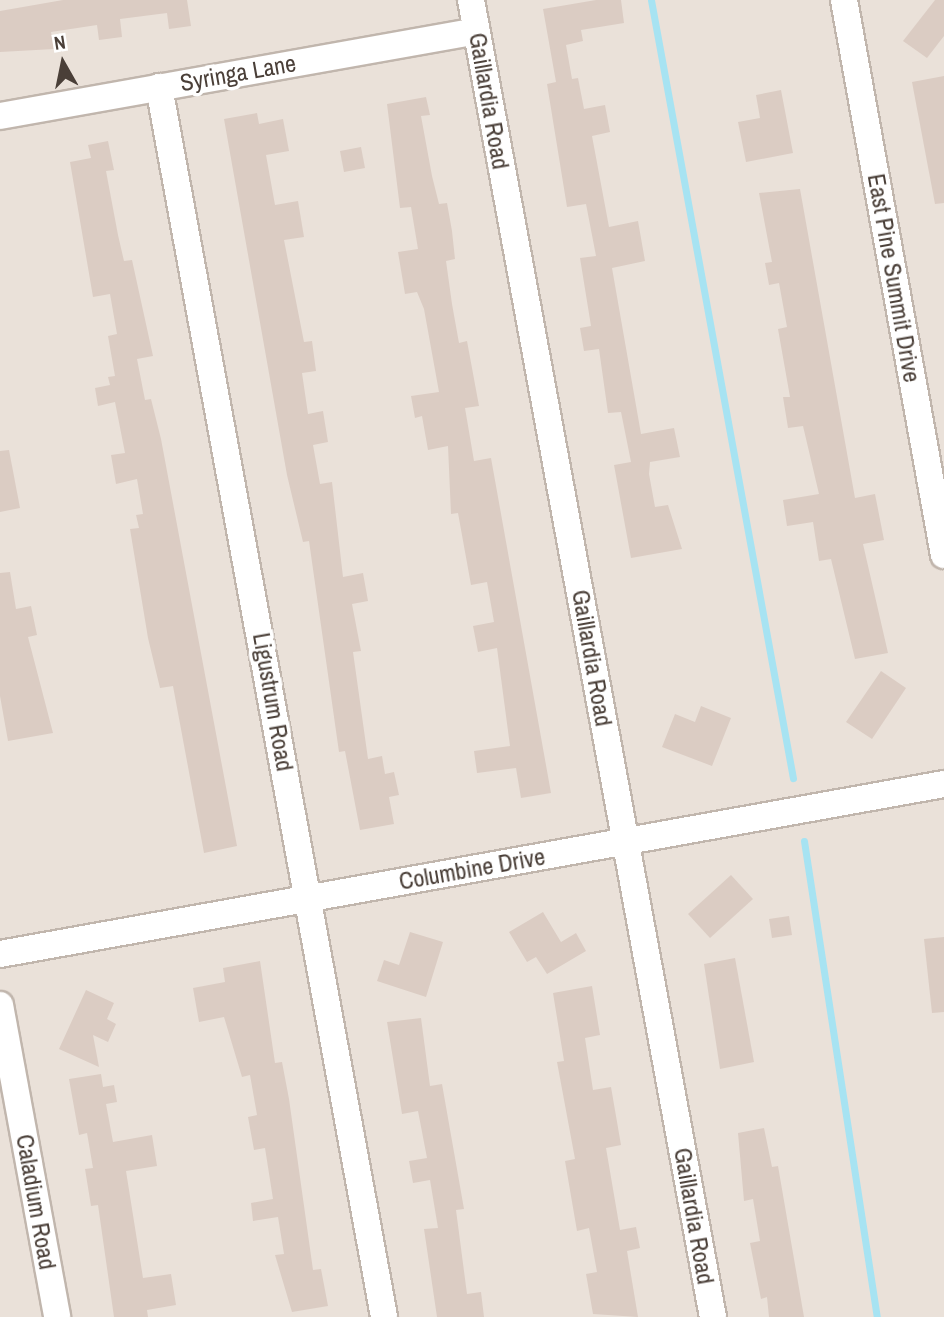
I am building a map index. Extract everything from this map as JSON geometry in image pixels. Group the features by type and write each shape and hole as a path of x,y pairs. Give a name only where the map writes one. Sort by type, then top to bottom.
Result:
{"street":[{"name":"Gaillardia Road","path":"471,0 713,1317"},
{"name":"East Pine Summit Drive","path":"844,0 944,555"},
{"name":"Syringa Lane","path":"0,116 476,31"},
{"name":"Ligustrum Road","path":"159,87 384,1317"},
{"name":"Columbine Drive","path":"0,954 944,784"},
{"name":"Caladium Road","path":"0,1005 57,1317"}],"shaded area":[{"path":"0,0 944,0 944,1317 0,1317"}],"building":[{"path":"63,0 187,0 191,26 169,29 167,13 120,19 122,37 99,40 97,25 51,32 54,49 0,52 0,11"},
{"path":"596,0 621,0 624,23 581,30 583,41 566,45 572,79 578,78 584,109 605,105 610,132 592,136 609,227 638,221 645,261 612,268 641,434 674,428 680,457 650,462 649,474 655,507 668,505 682,549 631,558 614,465 631,462 621,412 608,413 599,349 584,351 580,328 591,326 580,258 596,256 586,204 567,207 547,84 556,82 543,9"},
{"path":"935,0 944,0 944,36 927,58 903,41"},
{"path":"944,76 944,203 935,204 912,82"},
{"path":"781,90 793,153 746,162 738,122 760,118 756,95"},
{"path":"426,97 430,115 421,116 432,176 439,204 447,203 452,231 455,259 446,261 452,304 459,343 467,341 479,406 465,408 474,461 491,458 551,793 521,798 516,768 477,773 474,751 510,746 497,648 478,652 473,626 494,622 487,582 471,585 458,513 451,514 448,446 428,450 422,416 415,418 411,396 439,392 424,309 417,292 405,294 398,252 418,249 411,207 400,208 387,104"},
{"path":"257,113 259,124 283,119 289,151 266,155 275,205 298,201 304,237 284,240 304,342 312,341 316,371 302,373 308,414 323,411 328,442 313,445 320,484 332,482 343,577 363,573 368,601 352,604 361,651 353,652 368,759 382,756 385,774 394,772 399,795 389,797 394,824 360,830 345,751 339,752 309,541 303,542 287,475 224,119"},
{"path":"108,141 114,170 106,171 118,235 124,261 132,260 153,356 137,359 145,400 151,399 161,439 237,846 204,853 173,686 160,688 148,638 130,529 139,528 136,515 143,514 137,479 116,484 111,455 125,453 115,402 98,406 95,388 110,385 108,377 115,376 108,336 117,334 110,294 93,297 70,162 91,158 88,145"},
{"path":"361,147 365,168 344,172 340,151"},
{"path":"800,189 855,498 875,494 884,540 863,544 888,653 855,659 831,559 819,561 813,522 787,526 783,500 819,494 803,426 788,428 783,397 790,397 778,329 787,327 779,283 769,285 765,263 772,262 759,193"},
{"path":"9,450 20,508 0,512 0,451"},
{"path":"10,572 16,609 31,606 37,635 28,637 53,733 8,741 0,696 0,573"},
{"path":"881,671 906,688 872,739 846,722"},
{"path":"701,706 731,718 712,766 662,747 675,714 695,722"},
{"path":"731,875 753,899 710,938 688,914"},
{"path":"543,912 561,942 576,933 586,951 547,974 536,957 527,962 509,932"},
{"path":"789,916 792,935 772,938 769,919"},
{"path":"410,932 443,942 426,997 377,981 384,960 399,965"},
{"path":"944,937 944,1012 932,1013 924,939"},
{"path":"735,958 754,1062 720,1069 704,964"},
{"path":"260,961 275,1063 282,1062 289,1099 313,1270 321,1269 328,1306 292,1312 275,1255 284,1254 278,1217 253,1221 251,1203 273,1199 265,1148 254,1150 248,1117 257,1115 250,1075 242,1077 224,1017 199,1022 193,988 225,982 223,968"},
{"path":"592,986 600,1035 585,1038 593,1090 611,1087 621,1145 606,1148 620,1230 636,1227 640,1248 627,1251 638,1317 593,1314 586,1274 597,1272 589,1228 577,1231 565,1161 575,1159 557,1062 564,1061 553,993"},
{"path":"86,990 114,1003 107,1019 116,1024 108,1042 93,1035 99,1067 59,1049"},
{"path":"421,1018 430,1086 442,1084 464,1209 456,1210 467,1294 481,1292 484,1317 437,1317 424,1229 438,1228 430,1180 413,1183 409,1161 427,1158 418,1111 402,1114 387,1022"},
{"path":"101,1074 103,1087 114,1085 117,1102 106,1104 113,1142 152,1135 157,1166 126,1171 143,1278 171,1274 176,1305 147,1310 148,1317 114,1317 98,1205 91,1206 85,1169 93,1168 87,1133 79,1135 69,1079"},
{"path":"764,1128 772,1167 778,1166 804,1317 769,1317 767,1297 761,1299 750,1243 760,1241 753,1199 744,1201 738,1133"}],"waterway":[{"path":"651,0 793,778"},
{"path":"804,841 877,1317"}]}
